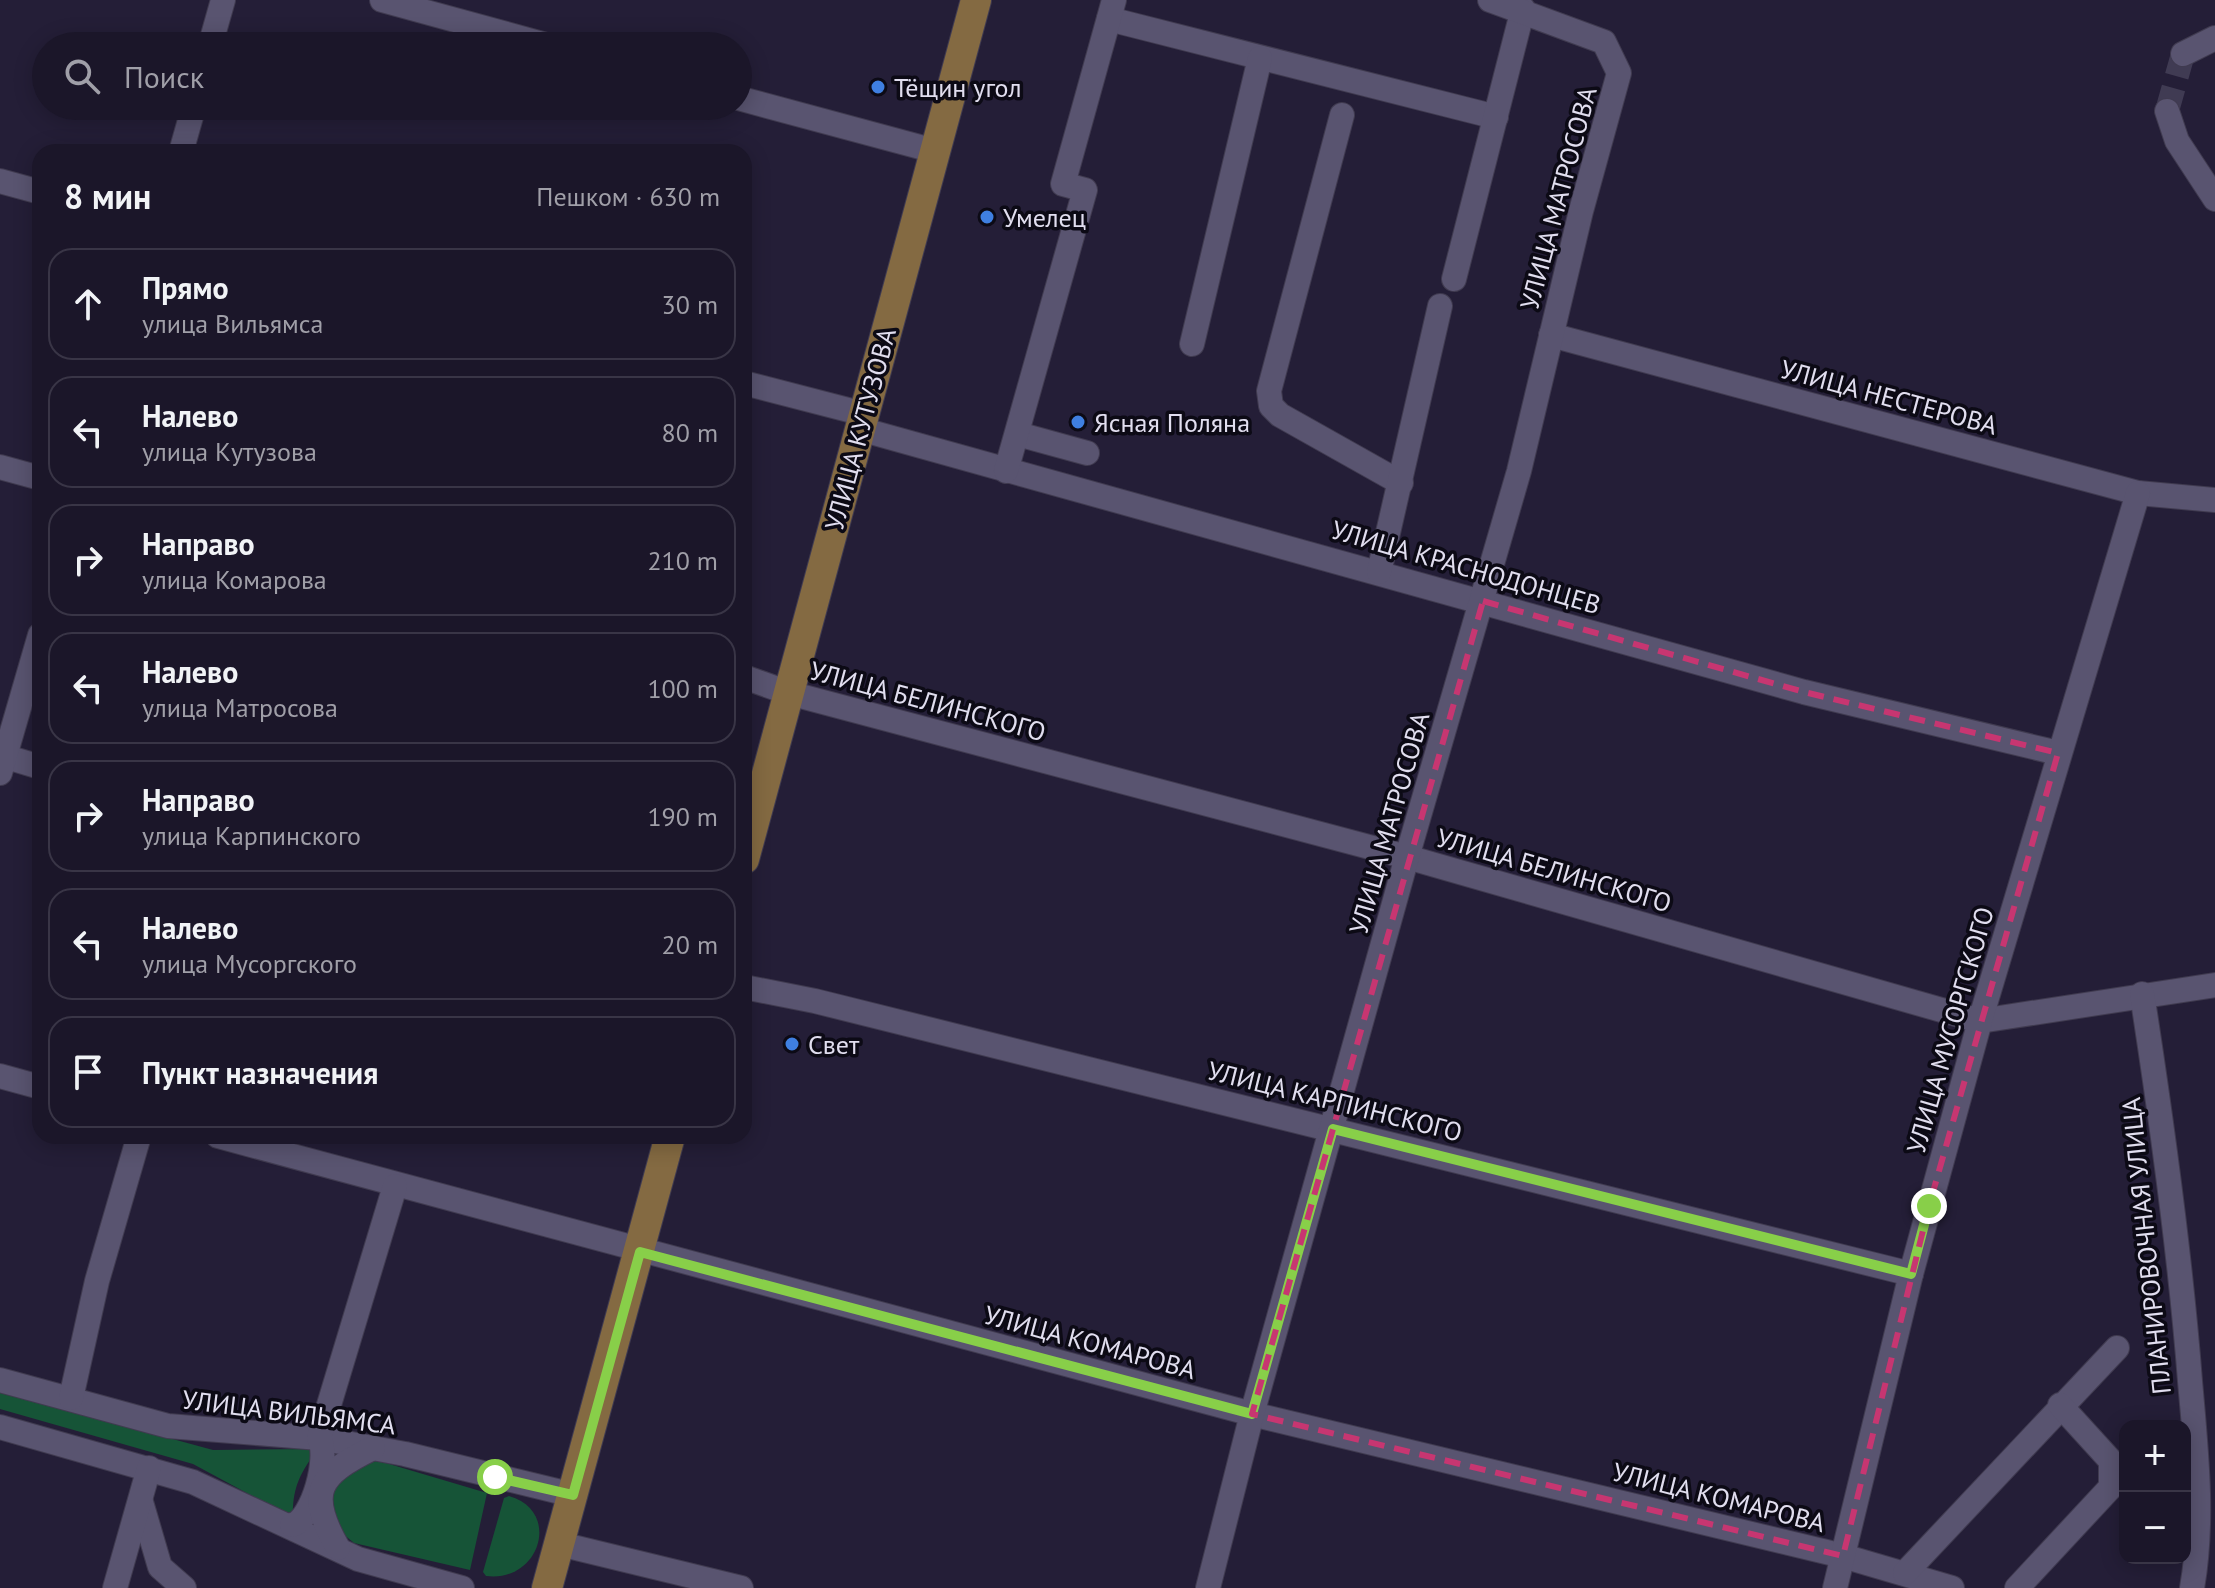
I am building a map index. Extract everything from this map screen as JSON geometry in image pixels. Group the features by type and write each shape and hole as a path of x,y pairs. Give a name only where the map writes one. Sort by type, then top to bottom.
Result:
{"main road":[{"name":"УЛИЦА КУТУЗОВА","path":"752,829 976,0"},
{"path":"547,1588 668,1144"}],"street":[{"path":"214,32 223,0"},
{"path":"382,0 499,32"},
{"path":"1454,279 1523,9 1490,0"},
{"name":"УЛИЦА МАТРОСОВА","path":"1208,1588 1252,1414 1407,857 1483,601 1619,73 1604,42 1523,9"},
{"path":"1006,471 1085,190 1063,184 1111,10 1260,58 1496,117"},
{"path":"2183,54 2215,38"},
{"path":"1192,344 1260,58"},
{"path":"752,102 935,151"},
{"path":"2167,111 2177,141 2215,199"},
{"path":"1342,115 1269,391 1271,406 1280,415 1401,483"},
{"path":"183,144 190,120"},
{"path":"0,181 32,190"},
{"path":"1379,572 1440,306"},
{"name":"УЛИЦА НЕСТЕРОВА","path":"1551,335 2138,493 2215,500"},
{"name":"УЛИЦА КРАСНОДОНЦЕВ","path":"752,386 1006,471 1804,692 2058,753"},
{"path":"1018,434 1087,453"},
{"path":"0,467 32,476"},
{"name":"УЛИЦА МУСОРГСКОГО","path":"1835,1588 1911,1274 1980,1021 2138,493"},
{"path":"32,662 2,762 32,766"},
{"name":"УЛИЦА БЕЛИНСКОГО","path":"752,680 789,693 1407,857 1980,1021 2215,985"},
{"name":"УЛИЦА КАРПИНСКОГО","path":"752,989 815,1001 1911,1274"},
{"name":"ПЛАНИРОВОЧНАЯ УЛИЦА","path":"2142,994 2177,1228 2197,1469 2198,1553 2192,1588"},
{"path":"0,1076 32,1085"},
{"path":"71,1398 97,1281 137,1144"},
{"name":"УЛИЦА КОМАРОВА","path":"246,1144 1252,1414 1843,1556 1952,1588"},
{"path":"292,1525 301,1523 311,1506 324,1456 319,1438 395,1186"},
{"path":"1905,1573 2117,1348"},
{"name":"УЛИЦА ВИЛЬЯМСА","path":"0,1380 168,1426 319,1438 573,1495"},
{"path":"2017,1588 2111,1487 2111,1461 2060,1405"},
{"path":"0,1427 193,1482 292,1525 358,1559 462,1588"},
{"path":"338,1548 324,1523 322,1493 328,1476 336,1467 373,1448"},
{"path":"115,1588 149,1468"},
{"path":"141,1502 160,1567 184,1588"},
{"path":"560,1544 741,1588"}],"highlighted area":[{"path":"1483,601 1804,692 2058,753 1929,1206 1843,1556 1252,1414"}],"green space":[{"path":"0,1392 213,1450 318,1449 298,1481 293,1518 193,1464 0,1409"},
{"path":"369,1458 487,1493 470,1570 354,1543 336,1528 329,1491"},
{"path":"509,1496 525,1504 535,1516 539,1530 538,1544 531,1558 520,1569 505,1575 486,1576 483,1572 504,1498"}],"tunnel":[{"path":"2167,111 2183,54"}],"place":[{"name":"Тёщин угол","path":"878,87"},
{"name":"Умелец","path":"987,217"},
{"name":"Ясная Поляна","path":"1078,422"},
{"name":"Свет","path":"792,1044"}],"route":[{"path":"495,1477 573,1495 640,1252 1252,1414 1333,1129 1911,1274 1929,1206"}]}
